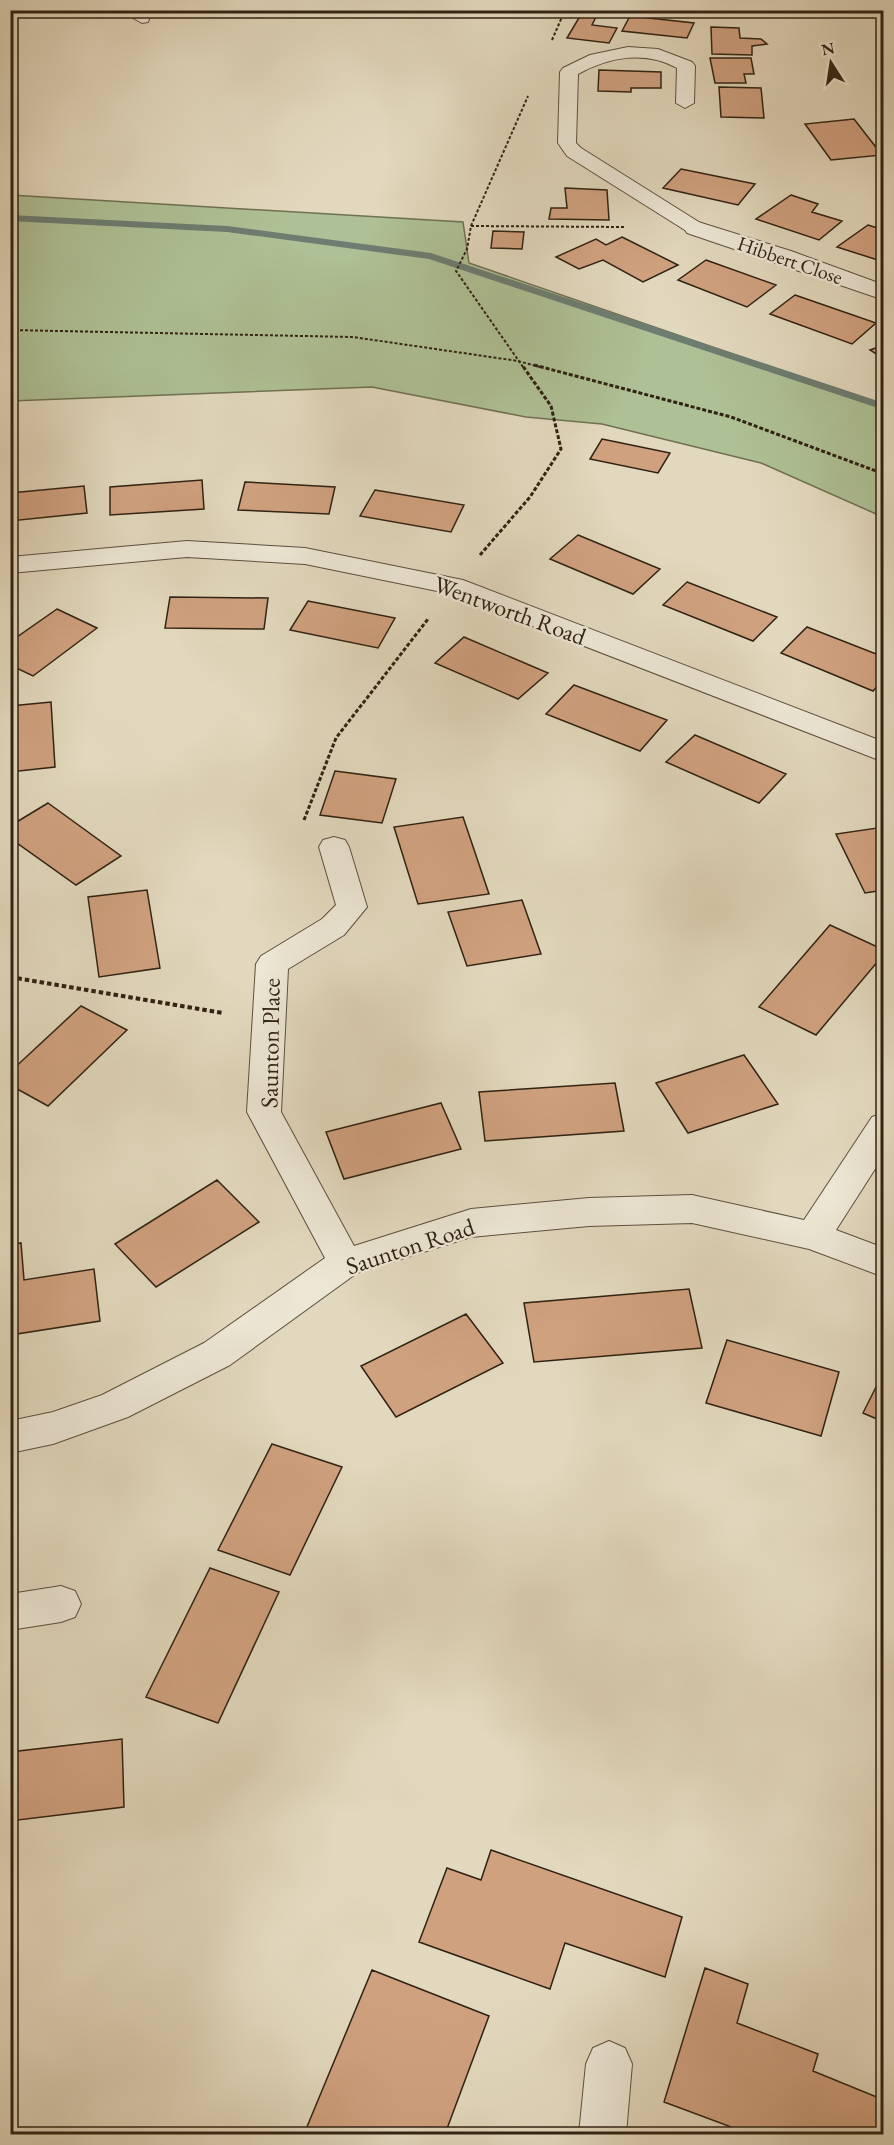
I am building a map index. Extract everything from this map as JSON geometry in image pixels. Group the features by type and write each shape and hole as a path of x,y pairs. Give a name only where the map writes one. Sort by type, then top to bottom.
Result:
{"street":[{"name":"Hibbert Close","path":"695,228 783,256 884,293"},
{"name":"Wentworth Road","path":"10,565 187,549 305,556 454,586 884,753"},
{"name":"Saunton Place","path":"334,847 351,907 333,927 272,964 271,1022 264,1112 345,1263"},
{"path":"884,1126 813,1236 884,1263"},
{"name":"Saunton Road","path":"10,1437 53,1428 114,1406 217,1354 345,1263 471,1223 589,1212 692,1209 813,1236"},
{"path":"10,1612 62,1604"},
{"path":"602,2134 609,2064"}],"lane":[{"path":"685,103 686,66 673,57 650,52 617,54 587,61 569,72 567,144 574,153 695,228"}],"path":[{"path":"549,46 565,10"},
{"path":"518,361 456,271 467,249 471,226 532,88"},
{"path":"471,226 695,228"},
{"path":"10,330 353,337 518,361 731,417 884,474"},
{"path":"10,977 271,1022"}],"green space":[{"path":"10,195 463,222 469,263 883,406 883,517 761,463 602,424 526,417 372,387 11,401"}],"building":[{"path":"580,16 596,17 592,25 617,28 609,43 567,38"},
{"path":"630,16 694,23 687,38 622,31"},
{"path":"711,27 739,28 740,38 761,39 767,44 752,46 752,55 712,54"},
{"path":"710,58 751,58 754,74 744,74 746,83 715,83"},
{"path":"599,70 661,72 661,88 631,88 631,92 598,91"},
{"path":"719,87 761,88 764,118 721,117"},
{"path":"10,109 16,109 10,139"},
{"path":"854,119 882,155 831,160 805,124"},
{"path":"681,169 755,184 738,205 663,188"},
{"path":"565,188 607,190 609,220 549,219 551,208 567,208"},
{"path":"791,195 818,204 812,212 842,221 819,240 756,219"},
{"path":"868,225 884,230 884,262 837,247"},
{"path":"493,231 524,232 522,249 491,248"},
{"path":"622,237 678,265 643,282 603,260 579,269 556,257 596,239 606,245"},
{"path":"706,260 776,285 747,307 678,280"},
{"path":"795,295 876,323 852,344 770,314"},
{"path":"884,345 884,359 870,350"},
{"path":"602,439 670,453 658,473 590,459"},
{"path":"202,480 204,509 110,515 110,487"},
{"path":"245,482 335,487 329,514 238,510"},
{"path":"84,486 87,513 10,521 10,493"},
{"path":"375,490 464,505 451,532 360,516"},
{"path":"578,535 660,569 633,594 550,559"},
{"path":"687,582 777,617 753,641 663,605"},
{"path":"170,597 268,598 264,629 165,628"},
{"path":"308,601 395,618 378,648 290,630"},
{"path":"57,609 97,628 33,676 10,665 10,642"},
{"path":"807,627 884,657 884,679 873,691 781,653"},
{"path":"464,637 548,673 518,699 435,663"},
{"path":"574,685 667,720 640,751 546,714"},
{"path":"51,702 55,767 10,772 10,706"},
{"path":"695,735 786,774 759,803 666,762"},
{"path":"335,771 396,779 382,823 320,815"},
{"path":"48,803 121,856 76,885 10,838 10,826"},
{"path":"463,817 489,894 418,904 394,827"},
{"path":"884,827 884,890 865,893 836,834"},
{"path":"147,890 160,968 99,977 88,897"},
{"path":"522,900 541,954 467,966 448,912"},
{"path":"830,925 884,950 884,954 816,1035 759,1007"},
{"path":"81,1006 127,1030 48,1106 10,1085 10,1072"},
{"path":"744,1055 778,1104 688,1133 656,1083"},
{"path":"615,1083 624,1131 485,1141 479,1092"},
{"path":"441,1103 461,1149 344,1179 326,1132"},
{"path":"217,1180 259,1222 156,1287 115,1244"},
{"path":"21,1243 24,1280 94,1269 100,1321 10,1335 10,1245"},
{"path":"689,1289 702,1348 534,1362 524,1303"},
{"path":"466,1314 503,1363 396,1417 361,1366"},
{"path":"727,1340 839,1372 821,1436 706,1403"},
{"path":"884,1371 884,1422 863,1413"},
{"path":"272,1444 342,1467 290,1575 218,1550"},
{"path":"210,1568 279,1592 218,1723 146,1697"},
{"path":"122,1739 124,1807 10,1821 10,1752"},
{"path":"491,1850 682,1917 665,1977 565,1943 550,1989 419,1942 447,1868 481,1880"},
{"path":"705,1968 748,1984 737,2023 818,2054 813,2071 884,2100 884,2134 750,2134 664,2102"},
{"path":"372,1970 489,2016 445,2134 304,2134"}],"waterway":[{"path":"10,218 227,229 431,256 884,407"}]}
